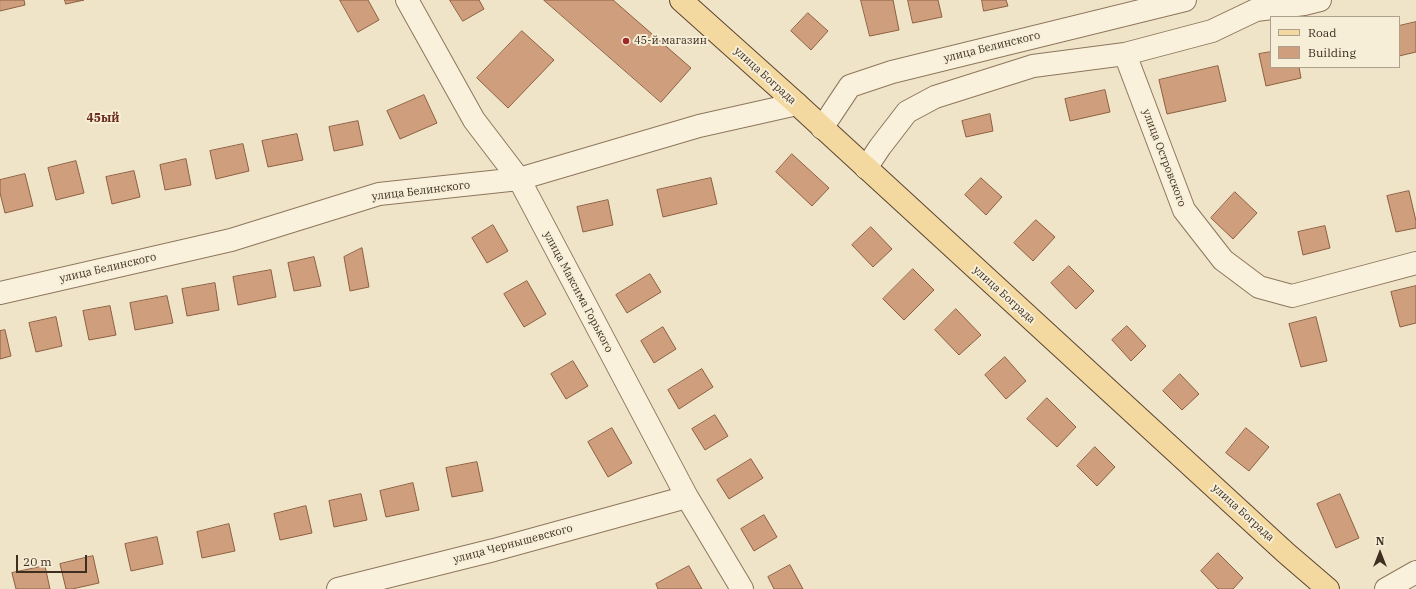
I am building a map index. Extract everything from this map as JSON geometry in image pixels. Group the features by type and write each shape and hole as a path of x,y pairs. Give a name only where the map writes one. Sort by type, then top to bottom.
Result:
{"main road":[{"name":"улица Бограда","path":"681,0 1328,589"}],"street":[{"name":"улица Максима Горького","path":"407,0 474,120 519,179 687,497 742,589"},
{"name":"улица Белинского","path":"822,128 850,86 892,72 1185,0"},
{"path":"866,168 880,146 907,112 935,97 1034,66 1125,54 1212,31 1256,10 1304,4 1320,0"},
{"name":"улица Островского","path":"1125,54 1184,210 1223,260 1259,287 1292,296 1416,263"},
{"name":"улица Белинского","path":"0,293 232,240 379,194 519,179 699,126 797,104"},
{"name":"улица Чернышевского","path":"338,589 494,550 687,497"},
{"path":"1386,589 1416,572"}],"building":[{"path":"0,0 24,0 25,5 0,11"},
{"path":"65,0 84,0 66,4"},
{"path":"340,0 368,0 379,20 358,32"},
{"path":"450,0 479,0 484,9 463,21"},
{"name":"45-й магазин","path":"544,0 613,0 691,68 661,102"},
{"path":"861,0 893,0 899,30 870,36"},
{"path":"908,0 938,0 942,17 913,23"},
{"path":"982,0 1006,0 1008,6 984,11"},
{"path":"808,13 828,31 811,50 791,31"},
{"path":"1416,22 1416,52 1400,56 1400,26"},
{"path":"522,31 554,60 508,108 477,78"},
{"path":"1270,52 1270,68 1299,68 1301,78 1266,86 1259,54"},
{"path":"1218,66 1226,101 1167,114 1159,80"},
{"path":"1105,90 1110,112 1070,121 1065,99"},
{"path":"424,95 437,123 400,139 387,111"},
{"path":"990,114 993,131 966,137 962,121"},
{"path":"358,121 363,145 334,151 329,127"},
{"path":"297,134 303,160 268,167 262,141"},
{"path":"243,144 249,171 216,179 210,151"},
{"path":"792,154 829,188 812,206 776,172"},
{"path":"186,159 191,185 165,190 160,165"},
{"path":"76,161 84,193 56,200 48,168"},
{"path":"134,171 140,197 112,204 106,177"},
{"path":"25,174 33,206 5,213 0,193 0,180"},
{"path":"711,178 717,204 663,217 657,190"},
{"path":"981,178 1002,197 986,215 965,195"},
{"path":"1409,191 1416,221 1416,228 1396,232 1387,196"},
{"path":"1235,192 1257,213 1233,239 1211,218"},
{"path":"608,200 613,225 583,232 577,207"},
{"path":"1036,220 1055,237 1033,261 1014,243"},
{"path":"493,225 508,251 487,263 472,238"},
{"path":"1325,226 1330,248 1303,255 1298,232"},
{"path":"871,227 892,249 873,267 852,245"},
{"path":"362,248 369,287 350,291 344,257"},
{"path":"314,257 321,286 294,291 288,263"},
{"path":"1069,266 1094,291 1076,309 1051,283"},
{"path":"913,269 934,290 904,320 883,299"},
{"path":"271,270 276,297 238,305 233,277"},
{"path":"650,274 661,292 627,313 616,295"},
{"path":"527,281 546,314 524,327 504,294"},
{"path":"215,283 219,310 187,316 182,289"},
{"path":"1416,286 1416,323 1400,327 1391,292"},
{"path":"167,296 173,323 135,330 130,303"},
{"path":"110,306 116,335 89,340 83,311"},
{"path":"956,309 981,335 959,355 935,330"},
{"path":"56,317 62,346 36,352 29,323"},
{"path":"1316,317 1327,361 1301,367 1289,324"},
{"path":"1127,326 1146,346 1131,361 1112,340"},
{"path":"663,327 676,349 654,363 641,341"},
{"path":"5,330 11,356 0,359 0,331"},
{"path":"1005,357 1026,381 1006,399 985,375"},
{"path":"573,361 588,386 566,399 551,374"},
{"path":"702,369 713,387 679,409 668,390"},
{"path":"1180,374 1199,394 1182,410 1163,391"},
{"path":"1047,398 1076,427 1057,447 1027,419"},
{"path":"715,415 728,436 705,450 692,429"},
{"path":"612,428 632,463 608,477 588,442"},
{"path":"1246,428 1269,447 1249,471 1226,453"},
{"path":"1095,447 1115,467 1097,486 1077,466"},
{"path":"751,459 763,478 729,499 717,480"},
{"path":"477,462 483,491 452,497 446,468"},
{"path":"413,483 419,510 386,517 380,491"},
{"path":"361,494 367,520 334,527 329,501"},
{"path":"1340,494 1359,538 1336,548 1317,504"},
{"path":"306,506 312,533 280,540 274,514"},
{"path":"764,515 777,537 754,551 741,529"},
{"path":"229,524 235,551 202,558 197,532"},
{"path":"157,537 163,564 131,571 125,544"},
{"path":"1218,553 1243,578 1233,589 1218,589 1201,571"},
{"path":"93,556 99,583 66,589 60,564"},
{"path":"790,565 803,589 774,589 768,577"},
{"path":"45,566 50,589 16,589 12,573"},
{"path":"689,566 702,589 658,589 656,584"}],"place":[{"name":"45-й магазин","path":"626,41"}],"district":[{"name":"45ый","path":"103,119"}]}
